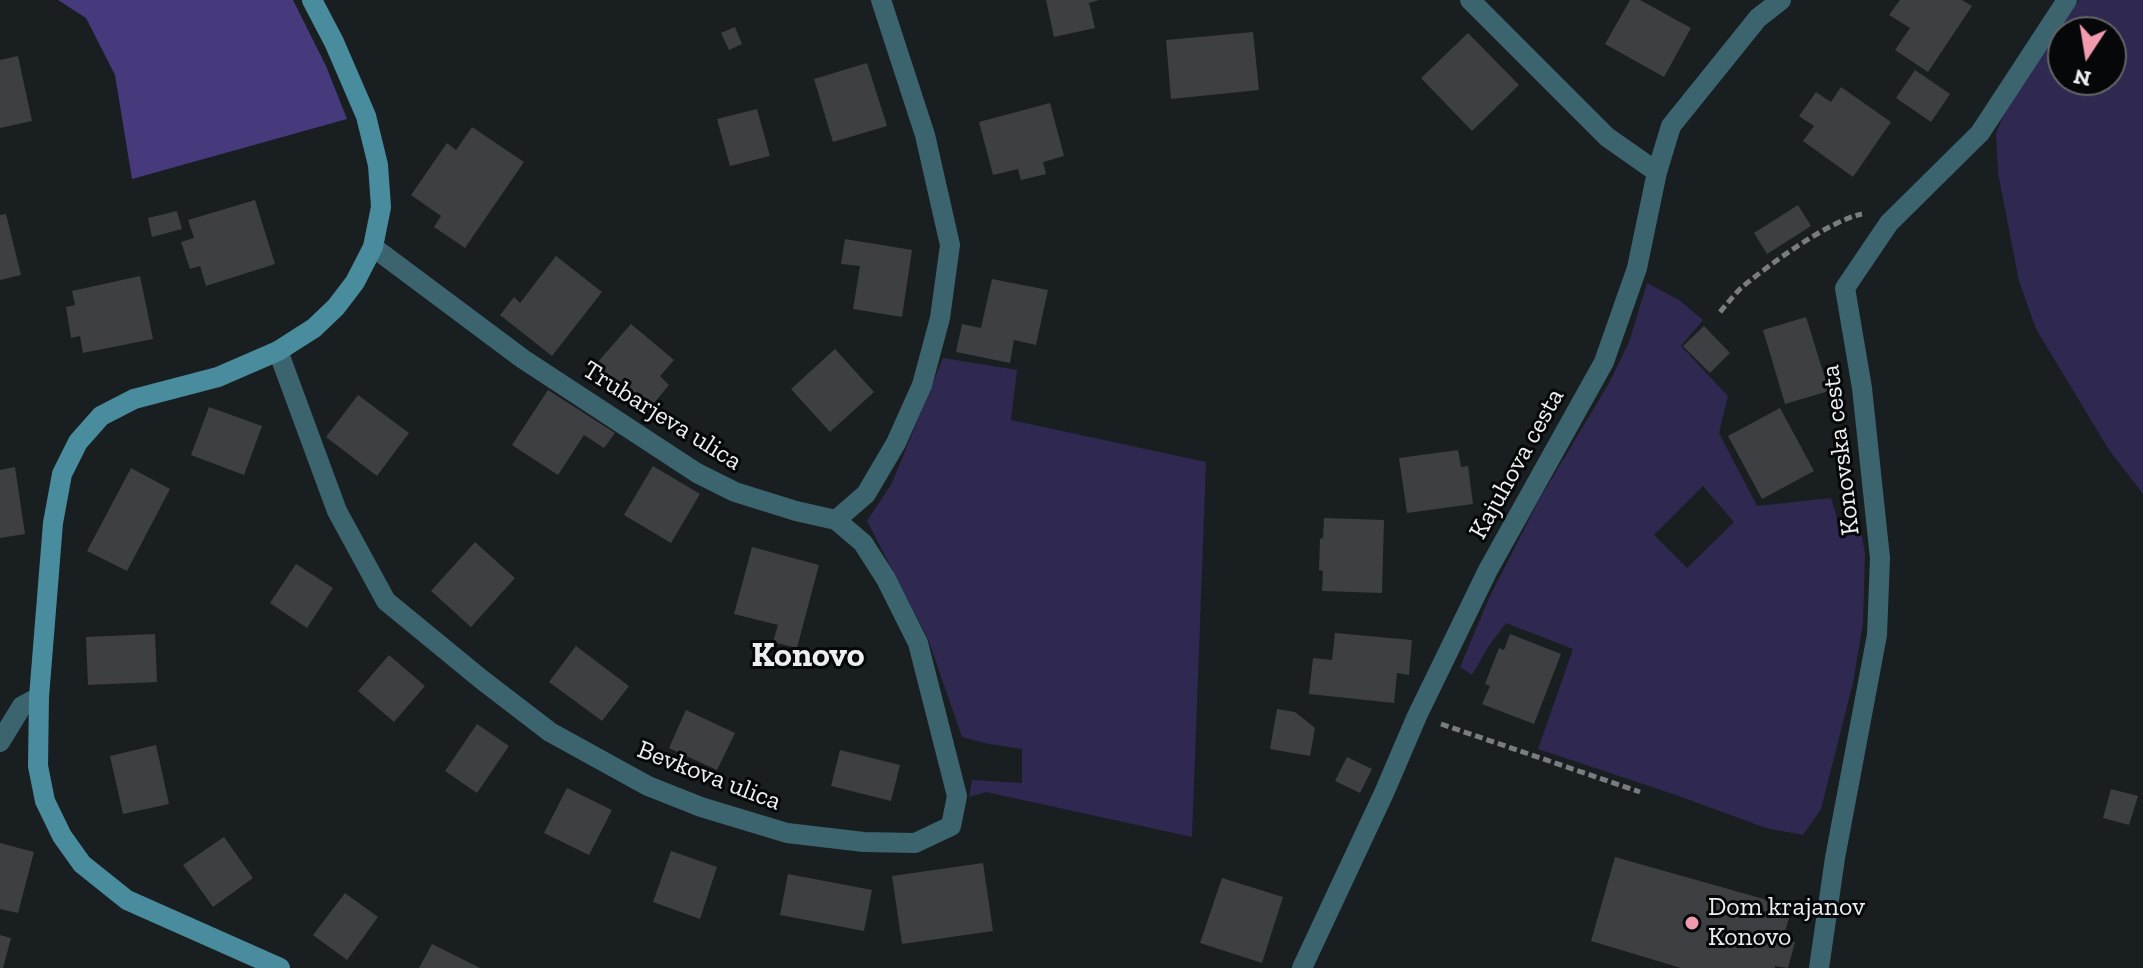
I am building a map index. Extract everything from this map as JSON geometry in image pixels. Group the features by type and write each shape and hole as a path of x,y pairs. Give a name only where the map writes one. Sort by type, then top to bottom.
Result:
{"street":[{"path":"280,968 127,900 82,864 62,836 45,801 38,766 39,697 53,523 62,474 78,442 101,416 134,399 218,377 278,351 314,328 336,307 355,282 373,247 381,207 378,165 366,116 312,0"},
{"path":"836,520 866,494 896,443 922,385 940,318 950,245 925,135 881,0"},
{"path":"1470,0 1607,137 1657,172"},
{"name":"Kajuhova cesta","path":"1302,968 1417,716 1488,570 1604,362 1637,268 1657,172 1671,126 1758,18 1781,0"},
{"name":"Konovska cesta","path":"1819,968 1835,858 1877,635 1880,558 1862,388 1845,288 1889,223 1980,133 2067,0"},
{"name":"Trubarjeva ulica","path":"373,247 523,359 697,473 735,492 836,520"},
{"name":"Bevkova ulica","path":"278,351 337,511 386,601 481,679 550,732 648,786 701,807 787,833 864,842 915,843 951,826 957,796 918,643 886,579 863,543 836,520"},
{"path":"0,742 22,706 39,697"}],"path":[{"path":"1720,312 1740,289 1831,225 1860,213 1889,223"},
{"path":"1417,716 1640,792"}],"shaded area":[{"path":"58,0 293,0 326,66 347,119 132,179 115,75 86,18"},
{"path":"2079,0 2143,0 2143,494 2109,450 2036,329 2019,281 1998,173 1996,133 2010,100 2047,46 2047,96 2127,96 2127,16 2068,16"},
{"path":"1647,283 1679,300 1703,320 1681,346 1728,396 1719,433 1757,506 1831,498 1840,528 1860,524 1865,554 1863,623 1853,683 1821,809 1803,835 1766,828 1538,749 1573,649 1506,623 1472,675 1460,667 1490,596 1539,500 1609,383 1629,342","holes":["1703,486 1734,522 1687,568 1654,535"]},
{"path":"943,358 1017,370 1011,420 1206,462 1192,837 986,792 969,797 972,780 1022,783 1022,749 962,737 928,639 867,521 892,483"}],"building":[{"path":"1046,0 1099,0 1089,3 1095,28 1054,37"},
{"path":"1630,0 1640,0 1691,28 1664,77 1605,44"},
{"path":"1900,0 1962,0 1972,6 1928,72 1895,50 1910,28 1889,15"},
{"path":"735,27 742,44 729,50 721,33"},
{"path":"1253,32 1259,90 1171,99 1166,40"},
{"path":"1468,33 1519,85 1472,131 1421,78"},
{"path":"18,56 32,121 0,128 0,60"},
{"path":"867,63 887,126 833,142 814,79"},
{"path":"1915,70 1950,94 1931,122 1896,98"},
{"path":"1841,87 1891,122 1853,177 1803,141 1814,126 1799,116 1816,92 1831,102"},
{"path":"1050,103 1064,156 1043,162 1046,174 1021,180 1018,169 993,175 979,122"},
{"path":"757,109 770,156 730,166 717,119"},
{"path":"472,127 524,162 465,248 434,227 441,216 411,195 447,143 456,150"},
{"path":"255,200 275,264 206,286 200,266 190,269 181,242 194,238 188,220"},
{"path":"1798,205 1811,226 1767,254 1754,233"},
{"path":"177,211 182,229 152,237 148,218"},
{"path":"6,214 21,275 0,280 0,215"},
{"path":"845,239 912,250 902,317 853,309 860,266 841,264"},
{"path":"556,256 602,292 552,356 500,315 514,297 520,303"},
{"path":"140,276 153,339 83,353 80,336 71,338 66,307 75,305 72,291"},
{"path":"992,279 1048,290 1036,345 1014,340 1010,363 956,352 962,324 981,328"},
{"path":"1806,317 1829,391 1785,404 1763,330"},
{"path":"631,324 674,360 660,376 669,385 649,409 596,364"},
{"path":"1704,326 1730,353 1710,373 1683,346"},
{"path":"835,349 874,392 830,432 791,389"},
{"path":"548,390 615,433 604,448 584,435 558,475 512,445"},
{"path":"358,395 409,433 377,476 326,437"},
{"path":"209,407 262,426 244,475 191,455"},
{"path":"1780,408 1814,471 1762,499 1728,436"},
{"path":"1458,450 1461,467 1468,466 1473,504 1407,513 1399,458"},
{"path":"653,466 700,494 671,543 624,515"},
{"path":"15,467 25,534 0,538 0,470"},
{"path":"131,468 170,489 127,571 87,551"},
{"path":"1324,518 1384,520 1382,593 1322,591 1323,571 1319,570"},
{"path":"475,542 515,578 471,627 431,591"},
{"path":"752,547 819,565 797,648 773,642 778,625 734,614"},
{"path":"296,564 333,588 307,628 270,603"},
{"path":"1335,633 1412,640 1409,675 1397,673 1394,703 1309,694 1313,658 1332,660"},
{"path":"155,634 157,682 88,685 86,637"},
{"path":"1510,634 1561,654 1534,724 1482,704 1490,686 1485,684 1499,648 1504,650"},
{"path":"576,646 629,686 602,721 549,682"},
{"path":"389,655 425,686 394,722 358,691"},
{"path":"1277,709 1295,712 1315,728 1310,756 1270,749"},
{"path":"686,710 735,733 717,770 669,748"},
{"path":"477,724 509,746 477,793 445,771"},
{"path":"156,745 169,804 123,814 110,756"},
{"path":"840,750 900,765 891,801 831,786"},
{"path":"1347,757 1372,769 1360,793 1335,781"},
{"path":"567,788 612,810 589,855 544,833"},
{"path":"2111,789 2138,796 2129,825 2103,818"},
{"path":"224,837 253,878 213,907 183,865"},
{"path":"0,843 34,852 18,913 0,909"},
{"path":"671,851 717,867 700,919 653,902"},
{"name":"Dom krajanov Konovo","path":"1615,857 1792,907 1783,939 1795,942 1788,968 1681,968 1591,941"},
{"path":"983,863 993,931 902,944 892,876"},
{"path":"788,874 872,890 864,931 780,915"},
{"path":"1222,878 1283,897 1262,963 1200,943"},
{"path":"345,893 378,917 347,960 313,935"},
{"path":"0,935 11,938 3,968 0,968"},
{"path":"432,944 480,968 419,968"}],"place":[{"name":"Dom krajanov Konovo","path":"1692,923"}],"district":[{"name":"Konovo","path":"808,656"}]}
